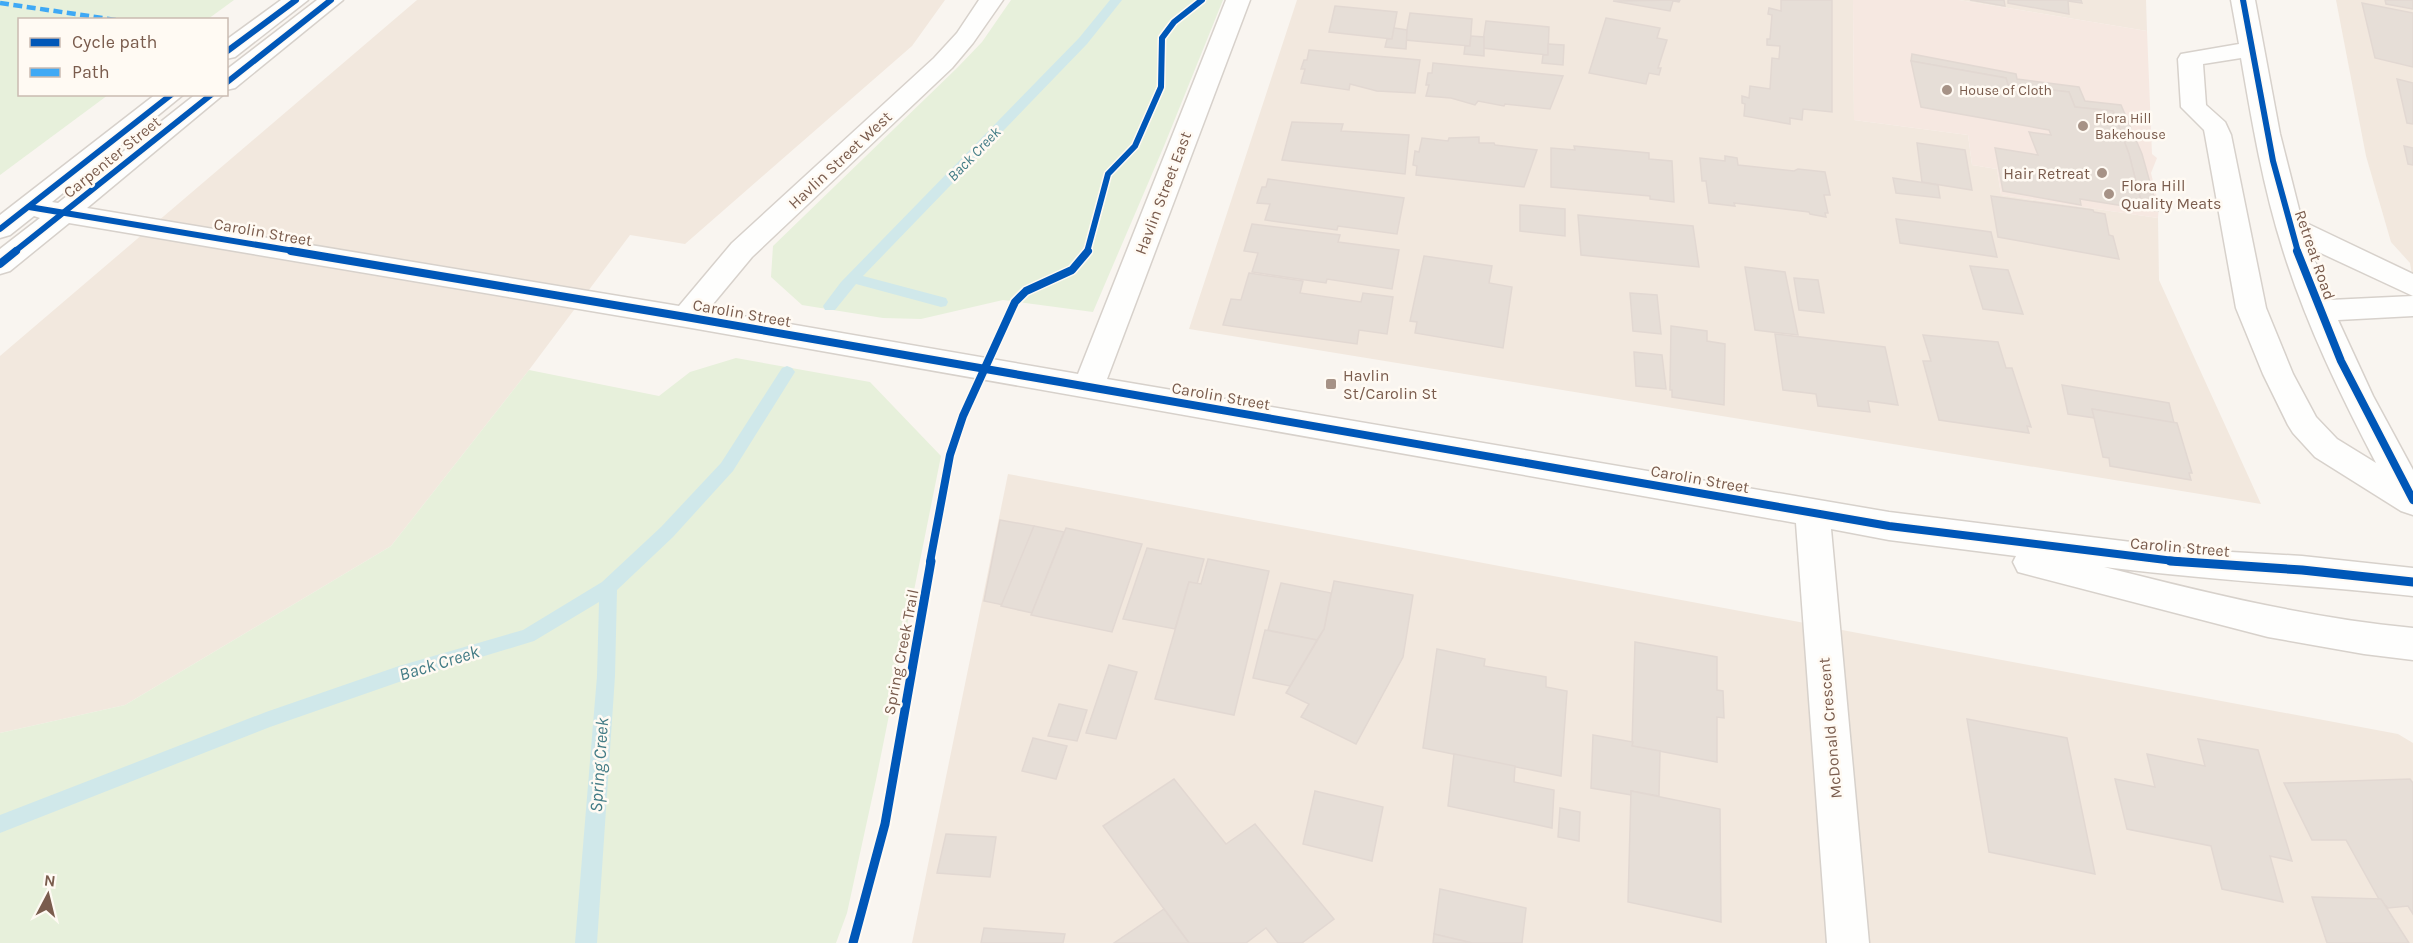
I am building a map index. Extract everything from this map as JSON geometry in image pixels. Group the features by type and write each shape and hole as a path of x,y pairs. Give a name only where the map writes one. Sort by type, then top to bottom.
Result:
{"street":[{"path":"228,51 296,0"},
{"path":"228,81 331,0"},
{"name":"Havlin Street West","path":"686,316 742,250 943,63 991,0"},
{"name":"Havlin Street East","path":"1088,387 1238,0"},
{"name":"Retreat Road","path":"2243,0 2270,148 2291,227 2320,311 2373,429 2413,501"},
{"path":"2251,49 2190,59 2194,107 2216,127 2251,308 2278,374 2312,436 2326,448 2413,501"},
{"name":"Carpenter Street","path":"0,229 169,96"},
{"name":"Carpenter Street","path":"0,264 209,96"},
{"name":"Carolin Street","path":"29,207 686,316 1889,526 2196,564 2302,570 2413,582"},
{"path":"2291,227 2413,286"},
{"path":"2320,311 2413,306"},
{"name":"McDonald Crescent","path":"1812,512 1848,943"},
{"name":"Carolin Street","path":"1889,526 2269,621 2336,635 2413,644"}],"shaded area":[{"path":"417,0 945,0 912,46 685,244 630,235 529,370 391,546 125,705 0,733 0,356"},
{"path":"1297,0 1853,0 1854,120 1968,135 1972,165 1997,169 2001,195 2158,218 2159,280 2261,504 1189,329"},
{"path":"1853,0 1959,0 2147,31 2152,154 2157,158 2151,173 2159,206 2158,218 2001,195 1997,169 1972,165 1968,135 1854,120"},
{"path":"1959,0 2146,0 2147,31"},
{"path":"2336,0 2413,0 2413,280 2410,263 2391,242 2366,156"},
{"path":"1008,474 2398,734 2413,743 2413,943 912,943"}],"green space":[{"path":"0,0 234,0 209,18 18,18 18,96 107,96 0,175"},
{"path":"1011,0 1223,0 1093,312 1003,300 921,319 883,318 802,305 771,277 773,246 957,68 982,42"},
{"path":"736,358 870,382 941,456 876,780 847,913 836,943 0,943 0,733 125,705 391,546 529,370 659,396 690,372"}],"building":[{"path":"1680,0 1679,2 1673,1 1670,11 1613,1"},
{"path":"1781,0 1832,0 1832,112 1803,109 1802,120 1790,118 1790,124 1744,116 1745,104 1742,103 1742,96 1749,98 1750,86 1770,89 1772,58 1779,59 1780,46 1767,45 1767,39 1770,39 1772,15 1768,14 1769,8 1781,11"},
{"path":"1970,0 2004,0 2005,6"},
{"path":"2008,0 2081,0 2082,3 2068,1 2069,14 2008,3"},
{"path":"2385,0 2413,0 2413,9 2386,4"},
{"path":"2362,3 2413,13 2413,67 2375,58"},
{"path":"1335,6 1397,12 1392,39 1329,32"},
{"path":"1410,13 1472,19 1470,46 1405,40"},
{"path":"1606,18 1660,28 1657,38 1667,40 1658,68 1661,68 1659,75 1649,73 1646,84 1589,73"},
{"path":"1486,21 1549,27 1548,55 1482,48"},
{"path":"1394,28 1407,30 1406,49 1385,47 1387,39 1392,39"},
{"path":"1471,36 1484,37 1484,56 1464,54 1465,46 1470,46"},
{"path":"1548,44 1564,45 1563,65 1542,63 1543,55 1548,55"},
{"path":"1309,50 1420,60 1415,93 1377,91 1350,84 1349,90 1301,83 1305,69 1301,69 1304,60 1307,60"},
{"path":"1912,54 2016,74 2017,79 2079,87 2085,101 2121,105 2142,154 2158,211 2143,209 2129,154 2113,111 2075,107 2069,92 2008,85 2006,78 1911,61"},
{"path":"1911,61 2006,78 2008,85 2069,92 2075,107 2113,111 2129,154 2143,209 2080,199 2081,205 2003,191 1995,148 2038,155 2029,132 2051,135 2049,130 1921,107"},
{"path":"1433,63 1563,76 1550,109 1505,104 1504,106 1478,101 1475,105 1451,98 1426,96 1429,85 1426,85 1428,73 1432,73"},
{"path":"2397,79 2413,83 2413,124 2407,123"},
{"path":"1292,122 1343,124 1341,131 1409,135 1405,174 1282,160"},
{"path":"1479,137 1479,143 1537,150 1524,187 1416,175 1417,166 1413,165 1415,151 1419,152 1422,138 1448,141 1449,138"},
{"path":"1917,143 1965,150 1972,190 1922,182"},
{"path":"1574,146 1649,153 1649,159 1672,161 1674,202 1650,199 1650,196 1551,187 1551,148 1575,150"},
{"path":"2404,146 2413,148 2413,165 2408,164"},
{"path":"1725,156 1737,158 1738,165 1825,172 1830,195 1824,195 1828,213 1825,213 1826,217 1809,212 1734,203 1735,206 1709,203 1706,181 1702,181 1700,158 1725,161"},
{"path":"1893,178 1938,185 1940,198 1896,193"},
{"path":"1268,179 1404,198 1397,234 1338,226 1337,230 1265,220 1270,204 1257,203 1262,187 1266,187"},
{"path":"1991,196 2093,210 2105,214 2109,235 2113,236 2119,259 1998,237"},
{"path":"1520,205 1565,209 1565,236 1520,231"},
{"path":"1578,215 1693,226 1699,267 1581,255"},
{"path":"1896,219 1991,232 1997,257 1900,243"},
{"path":"1252,224 1340,235 1338,242 1399,250 1392,289 1327,279 1326,283 1252,272 1258,253 1244,251"},
{"path":"1424,256 1492,266 1489,283 1512,287 1503,348 1415,333 1417,322 1410,321"},
{"path":"1970,266 2008,270 2023,314 1983,309"},
{"path":"1745,267 1785,272 1798,335 1755,330"},
{"path":"1249,273 1303,281 1300,293 1361,302 1363,293 1393,297 1387,334 1359,330 1357,344 1223,325 1231,299 1241,300"},
{"path":"1794,278 1818,280 1824,313 1799,310"},
{"path":"1630,293 1657,295 1661,334 1633,331"},
{"path":"1671,326 1707,331 1707,341 1725,344 1724,405 1672,397 1672,390 1670,390"},
{"path":"1775,334 1885,347 1898,405 1868,401 1870,412 1818,406 1816,394 1783,390"},
{"path":"1923,335 1998,342 2006,368 2012,368 2031,427 2027,426 2029,433 1939,420 1923,361 1931,361"},
{"path":"1634,352 1662,355 1666,389 1636,386"},
{"path":"2062,385 2169,403 2174,423 2092,409 2095,418 2068,414"},
{"path":"2092,409 2177,423 2192,473 2189,473 2191,480 2110,466 2109,458 2103,457"},
{"path":"1000,520 1034,526 1003,605 984,601"},
{"path":"1034,526 1064,532 1032,613 1001,606"},
{"path":"1066,528 1142,544 1112,632 1031,615"},
{"path":"1147,548 1204,559 1197,584 1189,582 1175,629 1123,619"},
{"path":"1208,559 1269,571 1234,715 1155,699 1189,582 1201,584"},
{"path":"1334,581 1413,595 1403,657 1356,744 1301,717 1309,704 1286,693 1324,629"},
{"path":"1281,583 1331,593 1324,629 1317,640 1268,630"},
{"path":"1265,630 1317,640 1290,686 1253,678"},
{"path":"1635,642 1717,657 1717,690 1723,691 1724,718 1717,717 1717,762 1632,746"},
{"path":"1437,649 1485,659 1484,666 1546,677 1546,687 1567,691 1561,776 1423,748"},
{"path":"1109,665 1137,672 1116,739 1086,733"},
{"path":"1059,704 1087,710 1077,741 1048,736"},
{"path":"1967,719 2067,738 2095,874 1989,852"},
{"path":"1593,735 1633,742 1632,746 1660,751 1659,796 1631,791 1632,795 1591,788"},
{"path":"1033,738 1067,746 1056,779 1022,771"},
{"path":"2198,739 2258,750 2292,861 2270,856 2283,902 2222,889 2211,846 2127,829 2115,779 2155,787 2147,754 2205,766"},
{"path":"1454,754 1515,766 1514,782 1554,790 1552,828 1448,806"},
{"path":"1174,779 1226,844 1255,824 1334,919 1302,943 1278,943 1266,928 1246,943 1189,943 1103,826"},
{"path":"2410,779 2413,783 2413,914 2408,906 2388,908 2379,899 2346,840 2312,840 2284,783"},
{"path":"1315,791 1383,807 1372,861 1303,844"},
{"path":"1631,791 1720,809 1721,922 1628,902"},
{"path":"1560,808 1580,812 1579,841 1558,837"},
{"path":"946,834 996,837 990,877 937,873"},
{"path":"1440,889 1526,908 1522,943 1472,943 1434,934"},
{"path":"2312,897 2381,899 2409,943 2327,943"},
{"path":"1164,909 1189,943 1114,943"},
{"path":"984,928 1065,934 1063,943 981,943"},
{"path":"1434,934 1472,943 1433,943"}],"waterway":[{"name":"Back Creek","path":"830,306 846,285 1083,41 1116,0"},
{"path":"853,278 941,302"},
{"name":"Back Creek","path":"608,587 667,532 727,467 787,372"},
{"name":"Back Creek","path":"0,824 266,720 399,674 528,636 608,587"},
{"name":"Spring Creek","path":"586,943 606,676 608,587"}],"marked path":[{"path":"0,3 102,18"}],"cycle path":[{"path":"228,51 296,0"},
{"path":"228,81 331,0"},
{"name":"Spring Creek Trail","path":"853,943 885,824 898,739 950,455 963,416 1015,302 1026,291 1072,270 1088,251 1108,174 1135,146 1161,87 1162,38 1174,22 1202,0"},
{"path":"2243,0 2273,161 2297,252 2341,361 2413,500"},
{"path":"0,229 169,96"},
{"path":"0,264 210,96"},
{"path":"29,207 686,317 1889,526 2196,564 2302,570 2413,582"}],"place":[{"name":"House of Cloth","path":"1947,90"},
{"name":"Flora Hill Bakehouse","path":"2083,126"},
{"name":"Hair Retreat","path":"2102,173"},
{"name":"Flora Hill Quality Meats","path":"2109,194"},
{"name":"Havlin St/Carolin St","path":"1331,384"}]}
